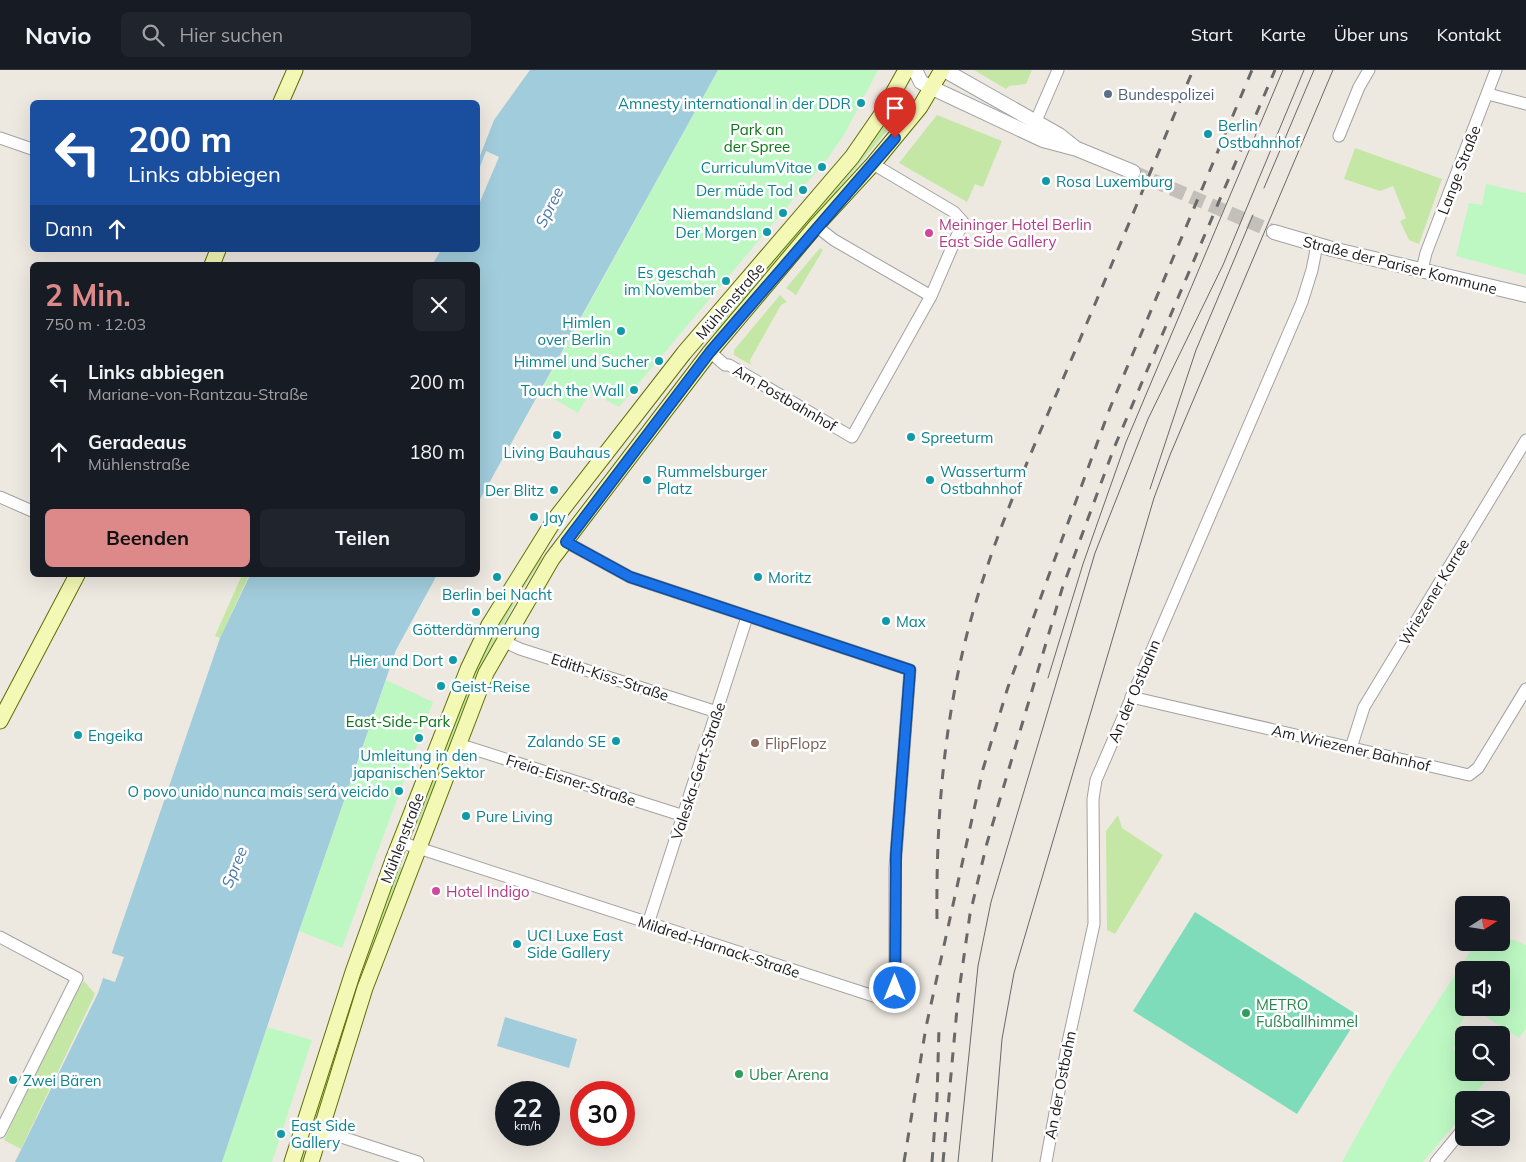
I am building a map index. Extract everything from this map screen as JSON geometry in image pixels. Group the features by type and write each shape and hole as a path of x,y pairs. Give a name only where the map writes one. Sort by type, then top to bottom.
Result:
{"main road":[{"path":"283,100 295,70"},
{"name":"Mühlenstraße","path":"292,1162 353,972 400,842 465,677 489,625 548,529 696,339 852,157 881,115 906,70"},
{"name":"Mühlenstraße","path":"312,1162 320,1130 365,988 486,673 503,641 547,565 710,352 816,226 873,164 920,107 943,70"},
{"path":"696,339 710,352"},
{"path":"548,529 566,542"},
{"path":"0,721 76,577"}],"street":[{"path":"915,70 921,82 931,88 1033,128"},
{"path":"943,70 1033,128 1054,145 1077,149 1133,172"},
{"path":"1033,128 1058,70"},
{"path":"1339,136 1360,87 1370,70"},
{"name":"Lange Straße","path":"1422,270 1426,253 1496,70"},
{"path":"1488,94 1526,104"},
{"path":"0,138 30,149"},
{"name":"Am Postbahnhof","path":"710,352 725,365 729,365 852,437 931,296 963,222 954,212 873,164"},
{"path":"816,226 834,240 931,296"},
{"name":"Straße der Pariser Kommune","path":"1274,232 1317,245 1526,295"},
{"name":"An der Ostbahn","path":"1046,1162 1068,1042 1093,932 1095,786 1131,697 1302,302 1312,270 1317,245"},
{"name":"Wriezener Karree","path":"1351,748 1364,707 1526,440"},
{"path":"0,497 30,510"},
{"path":"566,542 630,577 747,617"},
{"name":"Mildred-Harnack-Straße","path":"400,842 648,924 895,1002 896,854 910,670 747,617"},
{"name":"Valeska-Gert-Straße","path":"648,924 747,617"},
{"name":"Edith-Kiss-Straße","path":"503,641 520,649 717,712"},
{"name":"Am Wriezener Bahnhof","path":"1131,697 1464,774 1474,773 1526,689"},
{"name":"Freia-Eisner-Straße","path":"458,744 684,816"},
{"path":"0,936 77,978 0,1132"},
{"path":"320,1130 418,1162"},
{"path":"1436,1162 1455,1139"}],"green space":[{"name":"Park an der Spree","path":"718,70 878,70 844,135 828,158 619,407 590,392 578,413 541,391"},
{"path":"974,70 1032,70 1026,84 1009,86 1006,89"},
{"path":"899,95 910,103 719,333 715,331 769,266"},
{"path":"937,115 1002,141 983,187 975,184 967,202 899,163"},
{"path":"1355,148 1442,179 1419,244 1409,240 1400,221 1406,218 1393,186 1380,191 1344,179"},
{"path":"1486,184 1526,193 1526,275 1456,256 1469,203 1482,205"},
{"path":"820,248 823,250 796,295 786,288"},
{"path":"780,295 787,302 781,305 750,360 751,365 734,355 734,350"},
{"path":"537,555 543,558 505,621 489,654 460,722 421,826 417,824 472,673 493,630"},
{"path":"241,577 248,577 220,638 215,636"},
{"name":"East-Side-Park","path":"386,680 433,702 342,948 299,931"},
{"path":"1118,815 1122,828 1163,855 1115,934 1107,930 1106,831"},
{"path":"397,866 404,868 368,965 363,963"},
{"name":"METRO Fußballhimmel","path":"1195,912 1359,1016 1297,1114 1133,1011"},
{"path":"1510,939 1526,945 1526,1028 1519,1038 1510,1032 1510,1026 1500,1026 1485,1016 1510,1016 1510,961 1464,961 1471,951 1510,951"},
{"path":"1455,975 1455,1016 1465,1016 1459,1026 1455,1026 1453,1036 1455,1038 1453,1049 1455,1051 1455,1081 1486,1081 1477,1091 1455,1091 1455,1124 1423,1162 1342,1162 1393,1070"},
{"path":"84,981 95,994 21,1149 4,1140 70,1001"},
{"path":"348,1008 353,1009 306,1162 301,1162 311,1120"},
{"path":"267,1027 312,1040 272,1162 222,1162"}],"water":[{"name":"Spree","path":"530,70 718,70 480,499 480,262 434,262 440,252 480,252 480,156 494,120"},
{"name":"Spree","path":"249,577 436,577 396,650 222,1162 15,1162 98,993 220,638"},
{"path":"505,1017 577,1039 569,1068 497,1046"}],"pier":[{"path":"486,151 499,157 480,202 480,167"},
{"path":"111,953 124,957 115,982 103,978"}],"tunnel":[{"path":"1133,172 1274,232"}],"tram line":[{"path":"1048,678 1083,564 1126,442 1283,70"},
{"path":"958,1162 978,966 991,902 1095,553 1148,419 1223,265 1304,70"},
{"path":"1264,188 1314,70"},
{"path":"992,1162 1002,1039 1014,973 1154,498 1170,455 1333,70"},
{"path":"1150,489 1196,350 1253,215"}],"railway":[{"path":"937,919 940,811 947,740 959,669 977,599 1000,531 1026,464 1193,70"},
{"path":"904,1162 926,1027 983,769 1008,687 1110,408 1252,70"},
{"path":"943,1162 958,998 970,914 987,843 1062,589 1114,448 1275,70"},
{"path":"932,1162 937,1098 939,1027"}],"place":[{"name":"Bundespolizei","path":"1108,94"},
{"name":"Amnesty international in der DDR","path":"861,103"},
{"name":"Berlin Ostbahnhof","path":"1208,134"},
{"name":"CurriculumVitae","path":"822,167"},
{"name":"Rosa Luxemburg","path":"1046,181"},
{"name":"Der müde Tod","path":"803,190"},
{"name":"Niemandsland","path":"783,213"},
{"name":"Der Morgen","path":"767,232"},
{"name":"Meininger Hotel Berlin East Side Gallery","path":"929,233"},
{"name":"Es geschah im November","path":"726,281"},
{"name":"Himlen over Berlin","path":"621,331"},
{"name":"Himmel und Sucher","path":"659,361"},
{"name":"Touch the Wall","path":"634,390"},
{"name":"Living Bauhaus","path":"557,435"},
{"name":"Spreeturm","path":"911,437"},
{"name":"Rummelsburger Platz","path":"647,480"},
{"name":"Wasserturm Ostbahnhof","path":"930,480"},
{"name":"Der Blitz","path":"554,490"},
{"name":"Jay","path":"534,517"},
{"name":"Berlin bei Nacht","path":"497,577"},
{"name":"Moritz","path":"758,577"},
{"name":"Götterdämmerung","path":"476,612"},
{"name":"Max","path":"886,621"},
{"name":"Hier und Dort","path":"453,660"},
{"name":"Geist-Reise","path":"441,686"},
{"name":"Engeika","path":"78,735"},
{"name":"Umleitung in den japanischen Sektor","path":"419,738"},
{"name":"Zalando SE","path":"616,741"},
{"name":"FlipFlopz","path":"755,743"},
{"name":"O povo unido nunca mais será veicido","path":"399,791"},
{"name":"Pure Living","path":"466,816"},
{"name":"Hotel Indigo","path":"436,891"},
{"name":"UCI Luxe East Side Gallery","path":"517,944"},
{"name":"METRO Fußballhimmel","path":"1246,1013"},
{"name":"Uber Arena","path":"739,1074"},
{"name":"Zwei Bären","path":"13,1080"},
{"name":"East Side Gallery","path":"281,1134"}],"route":[{"path":"895,138 816,226 698,366 566,542 630,577 910,670 894,893 895,988"}]}
